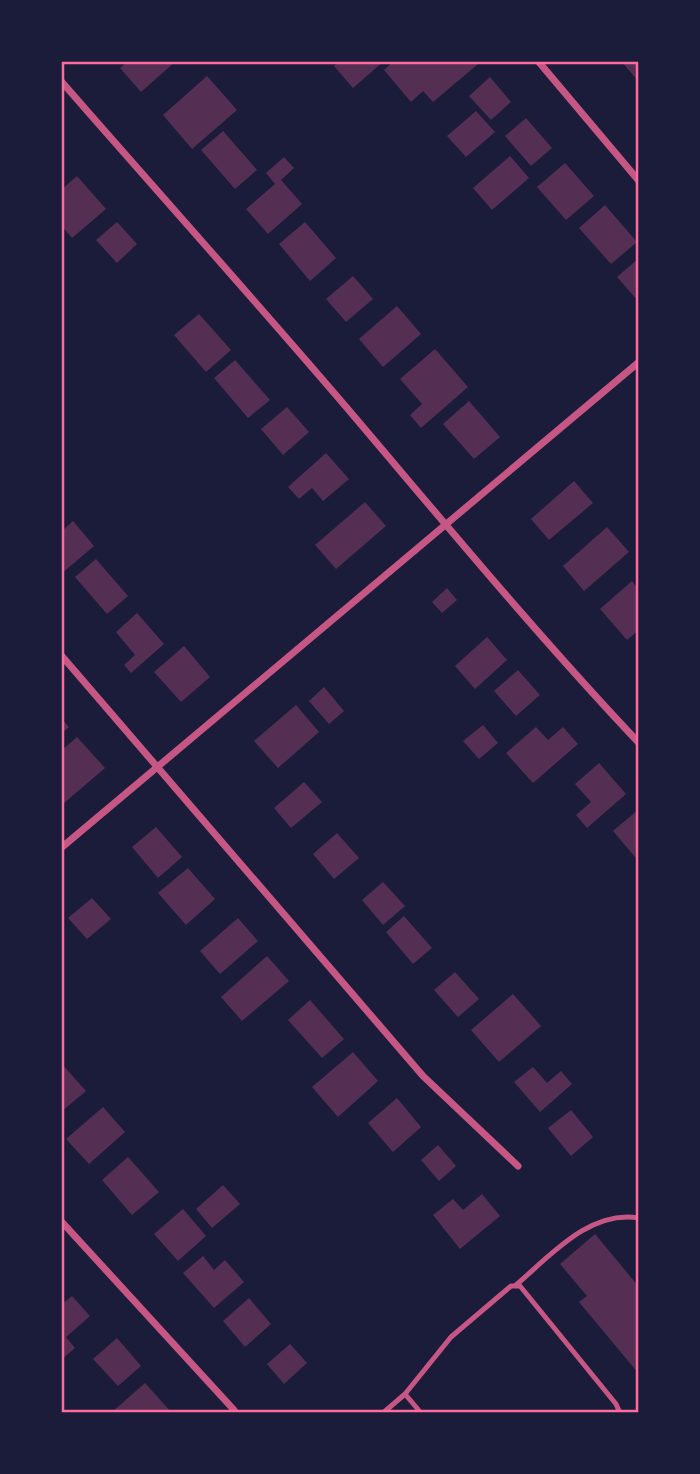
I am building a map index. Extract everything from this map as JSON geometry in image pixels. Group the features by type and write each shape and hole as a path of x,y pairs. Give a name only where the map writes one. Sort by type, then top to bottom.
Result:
{"street":[{"path":"538,61 639,181"},
{"path":"61,81 346,407 444,526 639,743"},
{"path":"61,848 639,362"},
{"path":"61,655 423,1076 518,1166"},
{"path":"61,1221 234,1410"}],"lane":[{"path":"383,1413 405,1394 451,1337 581,1231 606,1221 639,1218"},
{"path":"516,1285 520,1286 616,1404 620,1413"},
{"path":"405,1394 421,1413"}],"building":[{"path":"128,61 176,61 141,92 120,68"},
{"path":"340,61 384,61 353,88 334,66"},
{"path":"394,61 476,61 478,64 433,102 423,91 411,102 384,70"},
{"path":"621,61 639,61 639,82"},
{"path":"207,76 237,110 192,149 163,115"},
{"path":"490,77 511,102 491,120 469,96"},
{"path":"476,111 495,132 466,157 447,136"},
{"path":"526,118 552,148 531,166 505,136"},
{"path":"223,131 257,170 235,189 201,150"},
{"path":"510,156 529,178 492,210 473,188"},
{"path":"284,157 294,168 281,180 302,204 268,234 246,209 275,184 266,173"},
{"path":"565,163 594,196 566,220 537,187"},
{"path":"77,176 106,209 72,238 61,225 61,190"},
{"path":"605,205 637,242 611,264 579,228"},
{"path":"117,222 137,244 117,263 96,240"},
{"path":"305,222 336,258 310,281 279,244"},
{"path":"639,258 639,302 617,277"},
{"path":"353,276 373,299 346,322 326,299"},
{"path":"397,306 421,334 383,367 359,339"},
{"path":"199,314 231,350 206,372 174,335"},
{"path":"435,349 468,387 421,428 410,415 422,404 400,379"},
{"path":"235,360 270,400 248,418 214,378"},
{"path":"469,401 500,437 474,459 443,424"},
{"path":"287,407 309,432 283,455 261,429"},
{"path":"326,453 349,479 323,501 312,488 299,499 288,487"},
{"path":"574,481 593,503 549,540 531,519"},
{"path":"365,502 386,526 336,569 315,545"},
{"path":"73,521 94,546 61,574 61,528 63,530"},
{"path":"607,527 629,552 584,591 563,566"},
{"path":"96,559 128,596 107,614 75,577"},
{"path":"632,581 639,590 639,630 627,640 600,609"},
{"path":"447,588 457,600 442,613 432,602"},
{"path":"137,613 164,644 131,673 124,665 135,655 116,632"},
{"path":"487,637 507,660 475,689 455,666"},
{"path":"184,646 210,677 181,702 154,672"},
{"path":"518,670 540,695 516,716 494,691"},
{"path":"324,687 344,711 329,724 309,701"},
{"path":"296,705 319,732 278,768 254,741"},
{"path":"61,718 69,727 61,734"},
{"path":"483,725 498,743 479,759 463,741"},
{"path":"536,727 548,740 563,727 578,744 533,783 506,753"},
{"path":"77,737 105,768 63,804 61,751"},
{"path":"599,763 626,794 587,828 576,815 591,802 575,784"},
{"path":"304,782 322,802 291,828 274,808"},
{"path":"639,809 639,854 635,857 613,831"},
{"path":"156,827 182,857 158,878 132,847"},
{"path":"337,833 359,858 334,879 313,854"},
{"path":"188,868 215,899 186,925 158,893"},
{"path":"383,882 405,906 383,925 362,900"},
{"path":"92,898 111,919 87,939 68,918"},
{"path":"404,916 432,948 413,964 386,932"},
{"path":"238,918 258,941 220,974 200,951"},
{"path":"267,956 289,981 242,1021 221,997"},
{"path":"455,972 479,999 458,1017 434,990"},
{"path":"513,994 541,1026 499,1062 471,1030"},
{"path":"310,1000 344,1039 322,1058 288,1020"},
{"path":"353,1052 378,1081 338,1117 312,1087"},
{"path":"61,1063 86,1091 61,1112"},
{"path":"533,1067 547,1083 561,1071 572,1084 540,1112 514,1082"},
{"path":"397,1098 421,1127 393,1152 368,1123"},
{"path":"103,1107 125,1132 89,1164 66,1139"},
{"path":"571,1110 593,1137 571,1156 548,1128"},
{"path":"438,1145 456,1166 439,1181 421,1160"},
{"path":"128,1157 159,1192 132,1215 102,1180"},
{"path":"223,1185 240,1204 212,1228 196,1209"},
{"path":"482,1194 500,1216 460,1249 433,1215 453,1199 463,1210"},
{"path":"183,1209 206,1236 178,1261 154,1234"},
{"path":"595,1234 639,1287 639,1374 579,1302 587,1296 560,1264"},
{"path":"203,1256 214,1270 225,1260 244,1282 214,1308 183,1273"},
{"path":"72,1296 90,1316 66,1337 75,1348 61,1360 61,1305"},
{"path":"249,1298 271,1324 245,1347 223,1321"},
{"path":"117,1338 141,1366 118,1386 93,1359"},
{"path":"290,1344 307,1363 284,1384 267,1364"},
{"path":"145,1383 172,1413 111,1413"}]}
